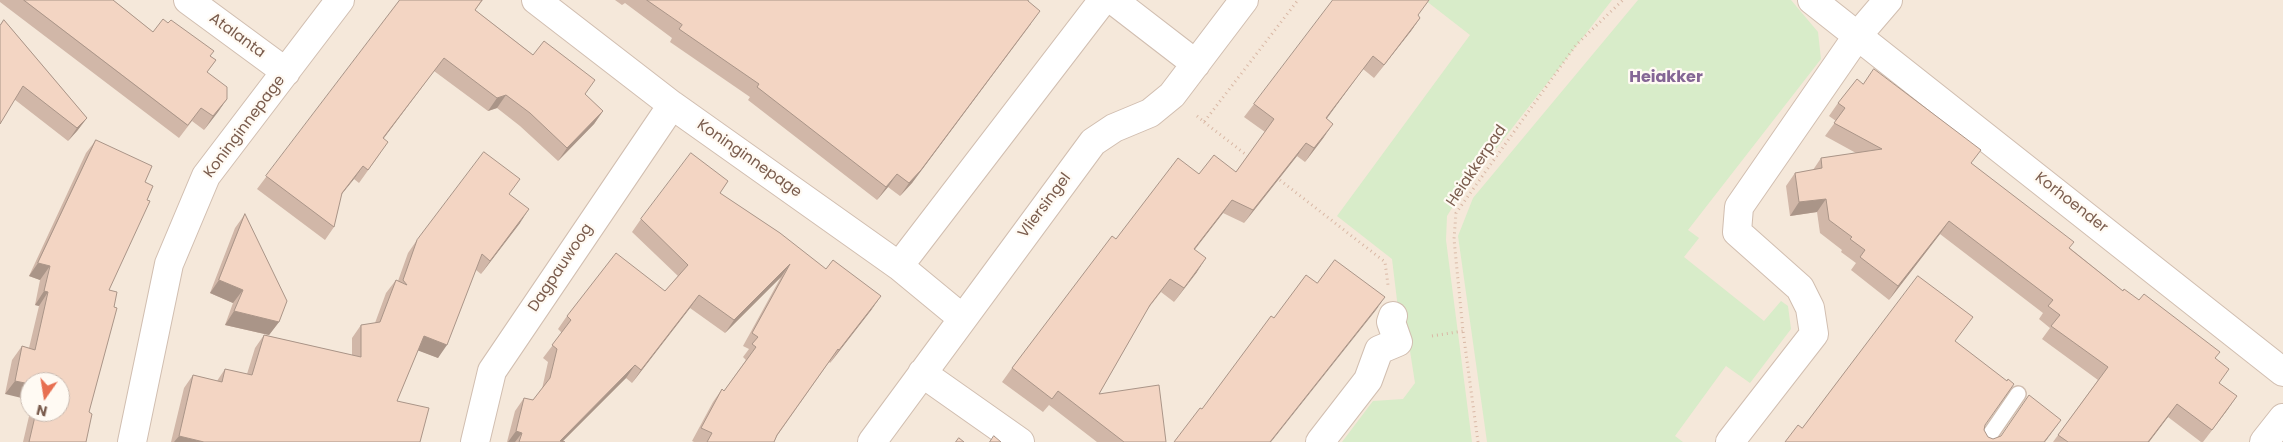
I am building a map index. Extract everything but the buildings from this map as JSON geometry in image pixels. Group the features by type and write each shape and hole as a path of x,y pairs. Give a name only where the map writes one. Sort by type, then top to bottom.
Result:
{"street":[{"name":"Atalanta","path":"188,0 286,72"},
{"name":"Koninginnepage","path":"132,442 170,264 206,176 340,0"},
{"name":"Koninginnepage","path":"536,0 672,105 899,266 962,318"},
{"path":"899,266 1103,0"},
{"path":"1113,0 1196,64"},
{"name":"Vliersingel","path":"872,442 1093,142 1114,128 1150,113 1172,95 1244,0"},
{"name":"Korhoender","path":"1812,0 2283,372"},
{"path":"1730,442 1814,334 1810,308 1800,288 1737,232 1739,207 1858,35 1888,0"},
{"name":"Dagpauwoog","path":"475,442 492,371 672,105"},
{"path":"1320,442 1368,380 1379,350 1398,342 1391,322 1393,316"},
{"path":"922,374 1020,442"},
{"path":"2264,442 2283,418"}],"lane":[{"path":"1985,442 2018,394"}],"path":[{"path":"1204,122 1298,0"},
{"name":"Heiakkerpad","path":"1478,442 1463,331 1454,239 1456,213 1576,45 1623,0"},
{"path":"1172,95 1251,158"},
{"path":"1275,177 1385,262 1393,316"}],"shaded area":[{"path":"0,0 2283,0 2283,442 0,442"}],"green space":[{"path":"1425,0 1612,0 1460,195 1447,216 1446,240 1472,442 1342,442 1373,401 1403,399 1415,383 1410,351 1399,317 1392,259 1337,216 1470,35"},
{"path":"1638,0 1791,0 1818,32 1821,59 1688,230 1699,238 1684,257 1764,321 1781,301 1788,306 1791,329 1750,383 1726,366 1675,436 1683,442 1487,442 1458,236 1473,198"}],"district":[{"name":"Heiakker","path":"1666,78"}]}
